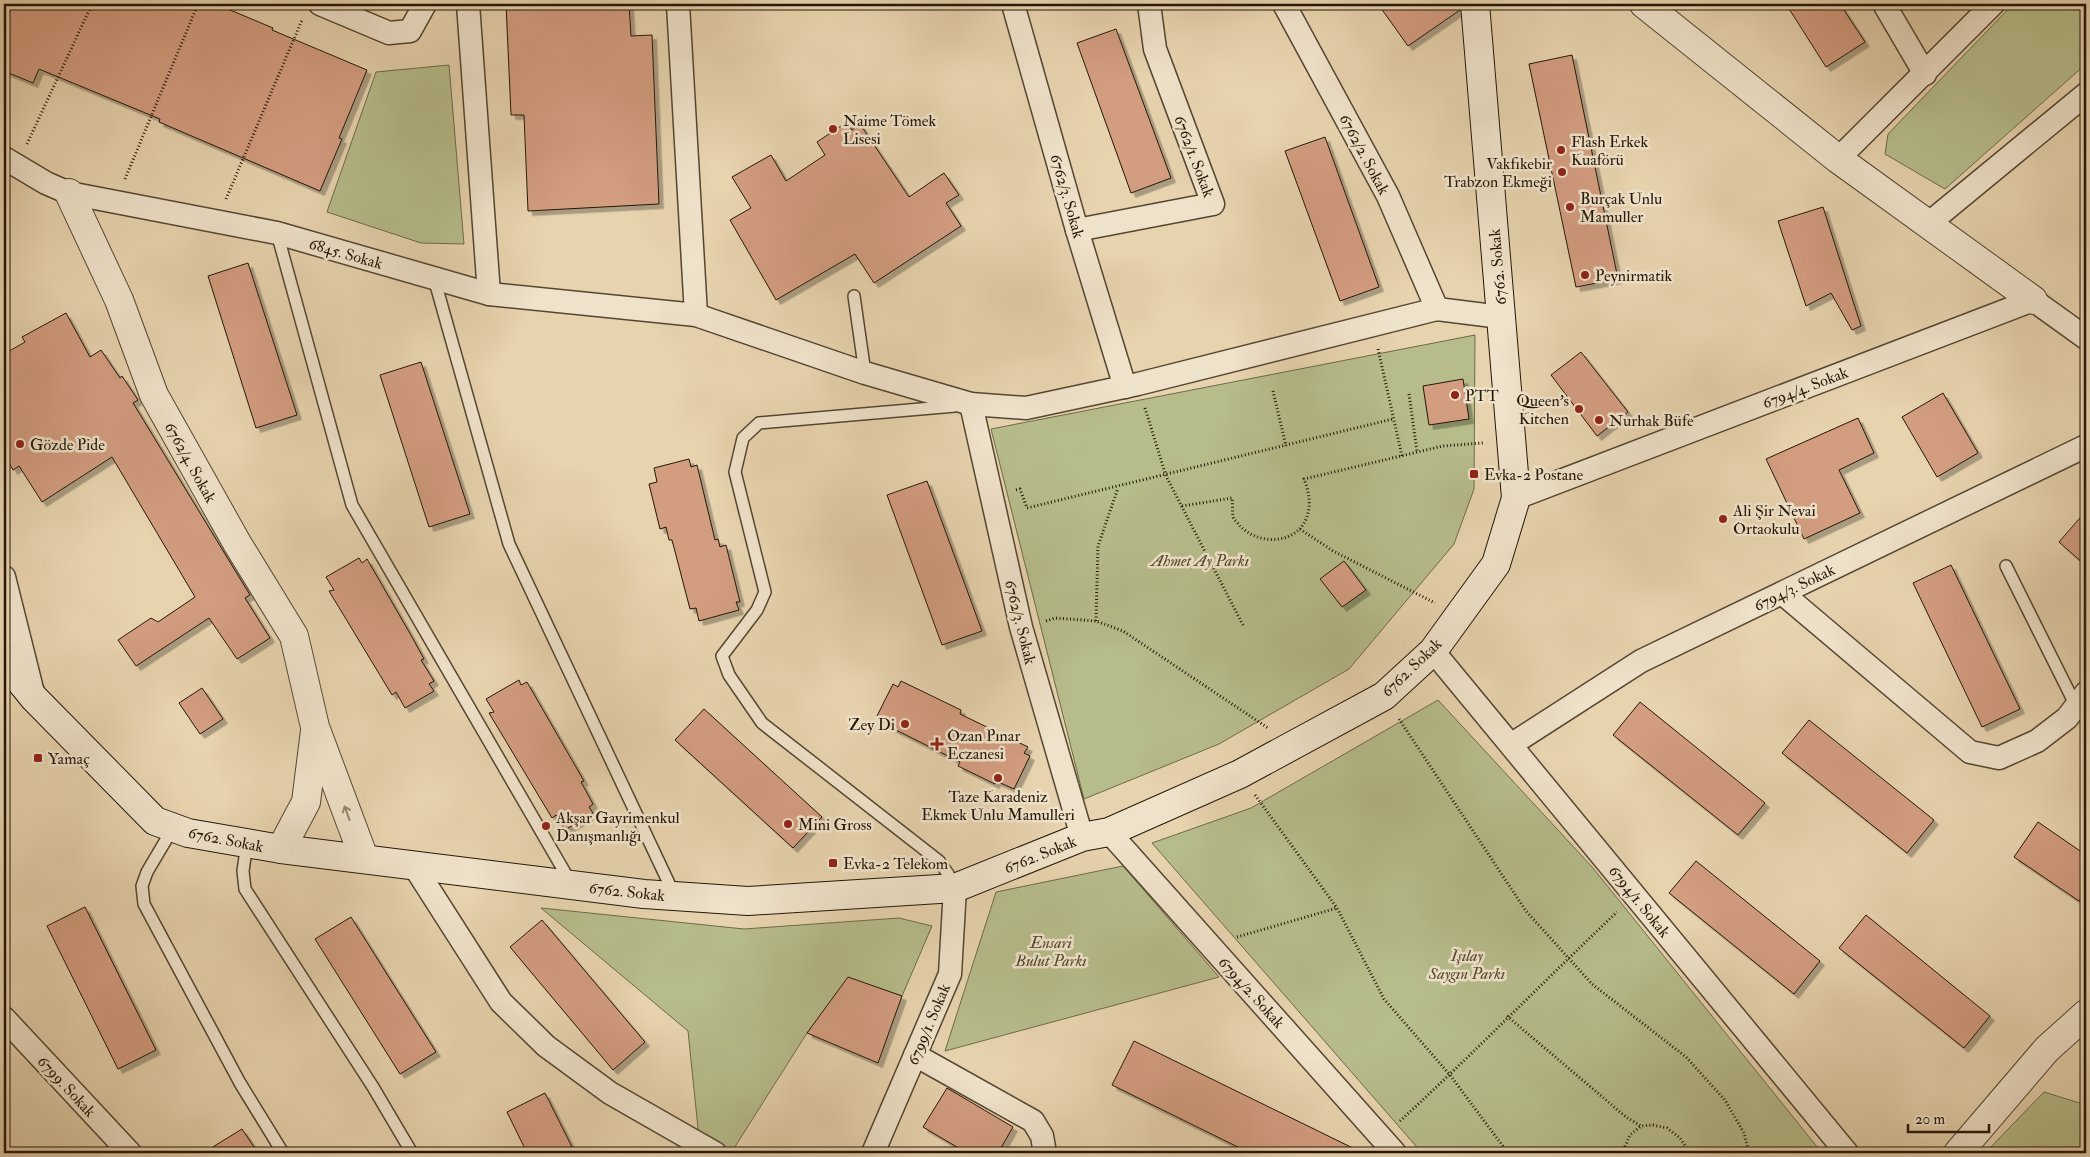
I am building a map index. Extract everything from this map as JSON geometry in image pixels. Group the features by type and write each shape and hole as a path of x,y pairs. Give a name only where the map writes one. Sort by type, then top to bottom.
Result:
{"main road":[{"name":"6762. Sokak","path":"4,661 34,698 155,821 173,828 188,833 281,849 675,896 748,901 955,888 1082,837 1109,832 1240,774 1384,696 1433,651 1496,564 1516,498 1474,4"},
{"path":"1644,4 1838,158 2033,300"},
{"name":"6762/4. Sokak","path":"69,193 119,300 154,396 236,543 294,636 315,727 364,858"},
{"name":"6762/4. Sokak","path":"281,849 306,802 315,727"},
{"path":"1958,1153 2047,1049 2086,1014"}],"street":[{"path":"312,8 389,33 410,31 425,4"},
{"path":"468,4 489,294"},
{"path":"678,4 696,315"},
{"name":"6762/3. Sokak","path":"1013,4 1077,230 1132,385"},
{"name":"6762/1. Sokak","path":"1077,230 1213,204 1155,49 1149,4"},
{"name":"6762/2. Sokak","path":"1284,4 1388,196 1437,309"},
{"path":"1884,4 1925,74"},
{"path":"1838,158 1925,74 1993,4"},
{"path":"1928,224 2086,94"},
{"name":"6845. Sokak","path":"10,162 69,193 277,233 489,294 696,315 866,373 971,404 1026,408 1132,385 1437,309"},
{"path":"2033,300 2086,338"},
{"name":"6794/4. Sokak","path":"1516,498 2033,300"},
{"path":"1437,309 1501,317"},
{"name":"6762/3. Sokak","path":"971,404 1021,626 1082,837"},
{"name":"6794/3. Sokak","path":"1512,744 1641,661 2086,446"},
{"path":"4,577 34,698"},
{"path":"1782,593 1970,752 1999,758 2037,740 2067,718 2081,699"},
{"name":"6794/1. Sokak","path":"1433,651 1512,744 1847,1153"},
{"name":"6794/2. Sokak","path":"1109,832 1388,1146"},
{"path":"414,866 501,1002 546,1046 610,1093 715,1153"},
{"name":"6799/1. Sokak","path":"874,1153 950,974 955,888"},
{"name":"6799. Sokak","path":"4,1018 125,1151"},
{"path":"915,1055 1033,1121 1042,1136 1045,1153"}],"lane":[{"path":"277,233 352,505 573,885"},
{"path":"434,278 509,544 675,896"},
{"path":"854,296 866,373"},
{"path":"955,888 939,861 762,723 729,675 722,656 757,610 766,592 735,472 743,438 760,423 971,404"},
{"path":"2006,566 2081,699"},
{"path":"173,828 146,872 142,886 144,904 240,1083 283,1153"},
{"path":"247,843 243,871 245,889 373,1087 412,1153"}],"path":[{"path":"10,162 92,4"},
{"path":"116,202 198,4"},
{"path":"217,222 312,8"},
{"path":"1373,325 1402,456"},
{"path":"1132,385 1166,476 1244,627"},
{"path":"1273,391 1286,446"},
{"path":"1409,394 1417,452"},
{"path":"991,496 1020,489 1027,508 1166,476 1393,419"},
{"path":"1182,506 1232,498 1234,519 1246,532 1266,540 1288,537 1300,529 1308,513 1309,492 1304,479 1443,446 1511,441"},
{"path":"1096,621 1098,546 1118,487"},
{"path":"1300,529 1333,551 1459,615"},
{"path":"1021,626 1055,618 1096,621 1124,631 1293,745"},
{"path":"1384,696 1526,911 1592,984 1686,1057 1724,1100 1744,1133 1749,1153"},
{"path":"1240,774 1337,908 1384,999 1450,1075 1508,1153"},
{"path":"1388,1146 1450,1075 1507,1016 1635,895"},
{"path":"1210,944 1337,908"},
{"path":"1507,1016 1626,1117 1641,1126"},
{"path":"1622,1153 1630,1135 1641,1126 1653,1125 1667,1128 1680,1138 1690,1153"}],"green space":[{"path":"2013,4 2086,4 2086,64 1945,189 1885,154 1888,134"},
{"path":"449,65 464,244 421,243 327,212 376,72"},
{"name":"Ahmet Ay Parkı","path":"1475,335 1474,489 1454,544 1349,669 1219,744 1084,799 991,429"},
{"name":"Işılay Saygın Parkı","path":"1438,700 1593,868 1822,1153 1422,1153 1152,843 1251,808"},
{"name":"Ensari Bulut Parkı","path":"1123,866 1219,977 945,1051 996,892"},
{"path":"541,908 744,929 899,918 932,926 902,996 848,978 807,1033 731,1153 727,1153 699,1138 688,1031"},
{"path":"2044,1092 2086,1105 2086,1153 1985,1153"}],"building":[{"path":"4,4 216,4 367,70 339,138 342,139 320,191 159,122 160,119 39,69 33,83 4,71"},
{"path":"506,4 629,4 631,36 652,35 659,204 528,211 524,115 511,115"},
{"path":"1378,4 1460,4 1460,10 1408,46"},
{"path":"1786,4 1840,4 1865,42 1826,67"},
{"path":"1116,29 1171,178 1131,193 1077,43"},
{"path":"1572,55 1618,279 1576,287 1529,64"},
{"path":"847,122 852,130 860,124 909,197 944,173 959,195 946,203 961,226 874,283 855,254 776,300 730,220 751,208 732,177 771,155 786,181 825,155 817,142"},
{"path":"1325,137 1379,287 1340,301 1285,151"},
{"path":"1823,207 1861,326 1852,330 1831,293 1806,306 1778,221"},
{"path":"248,263 297,415 256,428 208,276"},
{"path":"66,313 90,357 101,350 138,400 133,403 250,595 245,598 270,638 237,659 209,618 136,666 118,640 151,618 158,622 195,597 112,457 42,502 19,466 13,470 4,454 4,354 25,342 22,337"},
{"path":"1581,352 1628,412 1597,436 1551,375"},
{"path":"421,362 470,514 429,527 380,375"},
{"path":"1463,379 1469,419 1429,425 1423,386"},
{"path":"1943,393 1978,453 1937,477 1902,417"},
{"path":"1858,418 1874,453 1839,470 1860,513 1804,539 1766,459"},
{"path":"689,459 691,467 697,465 715,540 718,539 720,547 726,545 740,602 736,602 739,610 699,621 696,608 690,609 672,540 669,540 666,527 660,529 649,484 657,482 654,468"},
{"path":"927,481 982,631 942,645 887,495"},
{"path":"2086,511 2086,566 2059,542"},
{"path":"359,558 362,563 367,559 412,637 424,659 421,660 434,681 429,684 434,691 405,708 396,692 392,695 329,591 334,590 326,577"},
{"path":"1344,561 1366,590 1342,607 1320,579"},
{"path":"1951,565 2020,709 1982,727 1913,583"},
{"path":"519,680 521,685 527,682 584,781 581,782 593,804 589,807 593,813 565,830 556,815 552,818 489,713 494,712 486,699"},
{"path":"901,681 961,710 960,714 1028,747 1024,753 1030,756 1014,789 996,781 995,784 958,766 960,762 890,727 892,723 877,716 893,684 898,687"},
{"path":"202,688 223,719 200,734 179,703"},
{"path":"1640,702 1765,803 1738,835 1613,735"},
{"path":"704,709 822,817 793,848 675,740"},
{"path":"1809,720 1934,820 1907,853 1782,753"},
{"path":"2038,822 2086,855 2086,890 2079,901 2014,857"},
{"path":"1696,861 1820,961 1794,994 1669,893"},
{"path":"85,907 156,1050 118,1069 47,926"},
{"path":"1866,915 1990,1016 1964,1048 1839,948"},
{"path":"351,917 436,1052 400,1074 315,939"},
{"path":"542,920 645,1042 613,1070 510,947"},
{"path":"848,977 902,996 878,1063 807,1033"},
{"path":"1134,1041 1363,1153 1250,1153 1112,1085"},
{"path":"947,1088 1013,1127 998,1153 967,1153 923,1127"},
{"path":"545,1093 575,1153 527,1153 507,1112"},
{"path":"242,1129 258,1153 203,1153"}],"place":[{"name":"Naime Tömek Lisesi","path":"833,129"},
{"name":"Flash Erkek Kuaförü","path":"1561,150"},
{"name":"Vakfıkebir Trabzon Ekmeği","path":"1562,172"},
{"name":"Burçak Unlu Mamuller","path":"1570,207"},
{"name":"Peynirmatik","path":"1585,275"},
{"name":"PTT","path":"1455,395"},
{"name":"Queen's Kitchen","path":"1579,409"},
{"name":"Nurhak Büfe","path":"1599,420"},
{"name":"Gözde Pide","path":"20,444"},
{"name":"Evka-2 Postane","path":"1474,474"},
{"name":"Ali Şir Nevai Ortaokulu","path":"1723,519"},
{"name":"Zey Di","path":"905,724"},
{"name":"Ozan Pınar Eczanesi","path":"937,744"},
{"name":"Yamaç","path":"38,758"},
{"name":"Taze Karadeniz Ekmek Unlu Mamulleri","path":"998,778"},
{"name":"Mini Gross","path":"788,824"},
{"name":"Akşar Gayrimenkul Danışmanlığı","path":"546,826"},
{"name":"Evka-2 Telekom","path":"833,863"}]}
